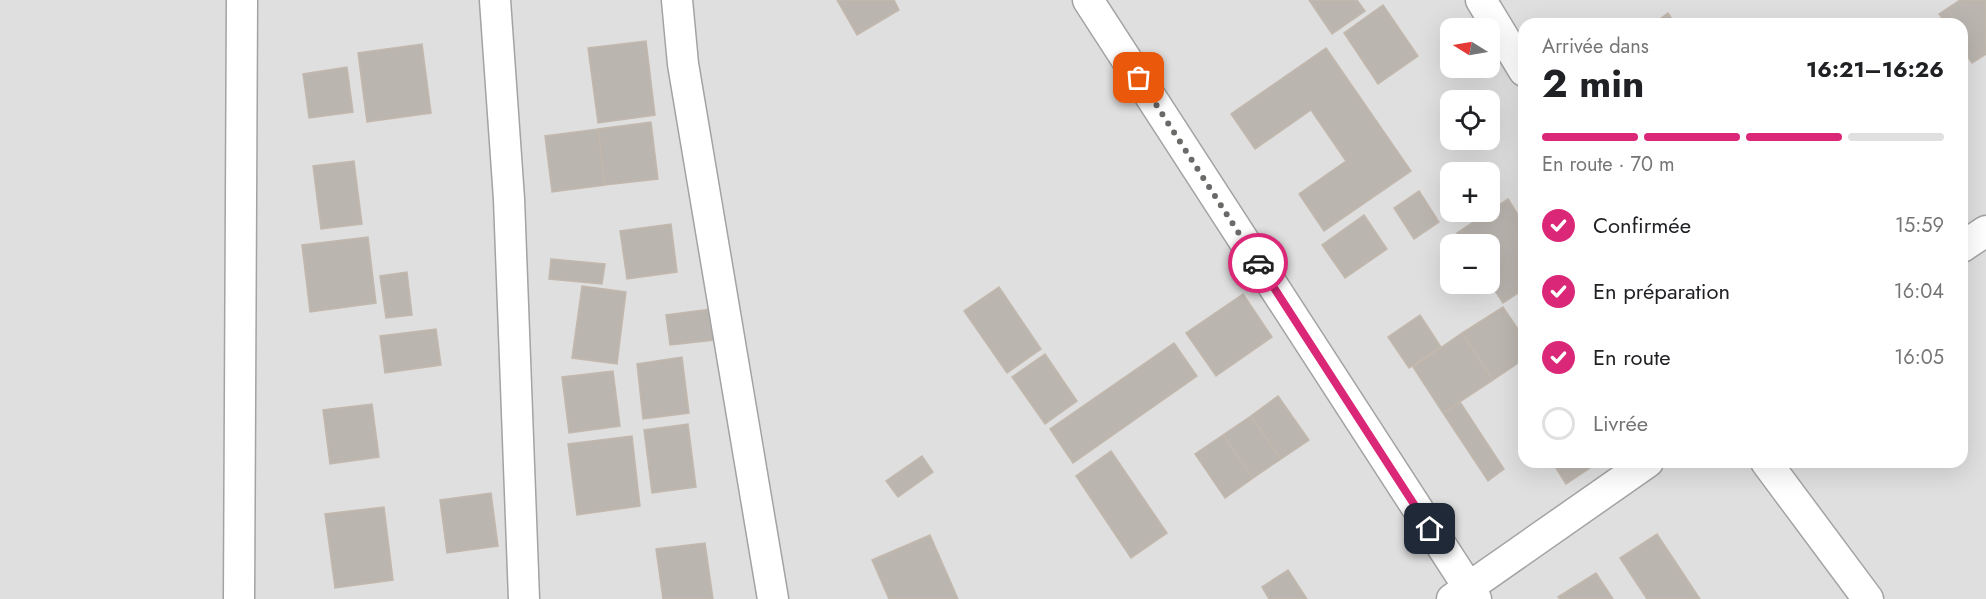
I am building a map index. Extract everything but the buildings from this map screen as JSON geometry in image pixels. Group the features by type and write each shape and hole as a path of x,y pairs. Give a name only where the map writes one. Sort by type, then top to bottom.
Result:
{"street":[{"path":"239,599 242,0"},
{"path":"495,0 509,199 525,599"},
{"path":"677,0 683,64 773,599"},
{"path":"1088,0 1466,595 1640,468"},
{"path":"1481,0 1518,61"},
{"path":"1968,243 1986,231"},
{"path":"1770,468 1868,599"}],"shaded area":[{"path":"0,0 1986,0 1986,599 0,599"}],"way so far":[{"path":"1139,78 1258,263"}],"route":[{"path":"1258,263 1430,529"}]}
